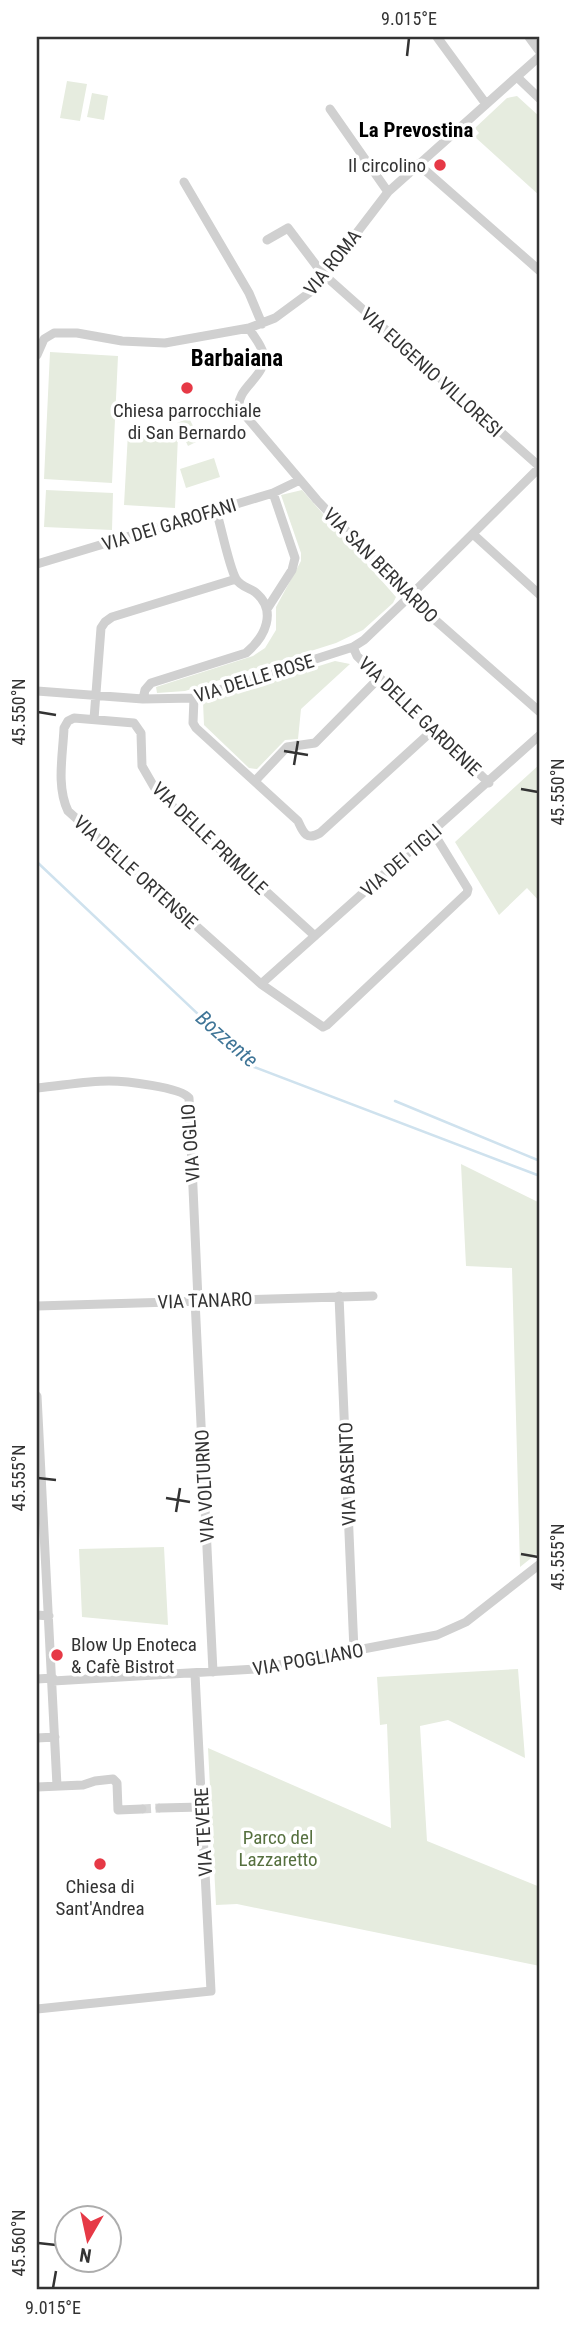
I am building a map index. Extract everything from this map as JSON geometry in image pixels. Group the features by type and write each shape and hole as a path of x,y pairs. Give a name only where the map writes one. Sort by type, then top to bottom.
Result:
{"street":[{"path":"437,37 486,104 540,54 529,37"},
{"path":"517,77 540,99"},
{"name":"VIA ROMA","path":"37,355 44,339 58,332 122,341 165,343 262,324 303,299 325,276 388,192 486,104"},
{"path":"330,109 388,192"},
{"path":"418,164 538,265"},
{"path":"184,182 249,293 262,324"},
{"name":"VIA EUGENIO VILLORESI","path":"267,240 288,228 325,276 540,467"},
{"name":"VIA SAN BERNARDO","path":"248,328 264,356 259,373 238,403 239,408 300,481 409,597 540,712"},
{"name":"VIA DELLE ROSE","path":"37,691 144,699 194,698 353,647 364,640 474,535 540,467"},
{"name":"VIA DEI GAROFANI","path":"37,564 273,493 300,481"},
{"path":"267,609 292,570 295,558 273,493"},
{"path":"144,699 145,690 151,683 246,653 264,633 268,621 267,609 254,591 236,579 216,510"},
{"path":"474,535 540,595"},
{"path":"94,719 101,628 104,622 112,617 236,579"},
{"name":"VIA DELLE GARDENIE","path":"353,647 356,656 489,783"},
{"path":"255,781 287,747 315,743 379,678"},
{"path":"194,698 193,723 196,728 298,821 306,836 320,833 433,730"},
{"name":"VIA DELLE ORTENSIE","path":"94,719 74,718 68,721 64,728 61,787 68,811 261,984 318,1025 327,1025 467,893 468,889 433,832"},
{"name":"VIA DELLE PRIMULE","path":"94,719 128,721 138,727 141,733 142,766 157,792 315,936"},
{"name":"VIA DEI TIGLI","path":"261,984 540,735"},
{"name":"VIA OGLIO","path":"37,1088 110,1081 186,1094 189,1098 196,1300"},
{"name":"VIA BASENTO","path":"339,1296 354,1651"},
{"name":"VIA TANARO","path":"37,1306 373,1296"},
{"name":"VIA VOLTURNO","path":"196,1300 213,1672"},
{"path":"37,1396 57,1786"},
{"name":"VIA POGLIANO","path":"37,1679 195,1674 257,1668 448,1631 483,1610 540,1564"},
{"path":"37,1615 49,1616"},
{"name":"VIA TEVERE","path":"37,2009 211,1991 195,1674"},
{"path":"37,1738 55,1737"},
{"path":"37,1787 113,1779 117,1783 118,1810 142,1809"},
{"path":"160,1808 202,1807"}],"green space":[{"path":"67,81 87,84 80,121 60,118"},
{"path":"92,93 108,96 104,120 87,117"},
{"path":"517,96 540,117 540,196 475,137 479,133 475,128 507,98"},
{"path":"50,352 118,356 112,483 44,479"},
{"path":"189,418 200,440 188,446 177,423"},
{"path":"128,433 178,435 175,508 124,505"},
{"path":"214,458 220,477 186,488 180,469"},
{"path":"46,490 113,493 112,530 44,527"},
{"path":"302,490 396,597 393,603 363,630 336,643 185,691 157,693 156,687 253,656 265,648 276,630 276,607 301,561 301,553 281,495"},
{"path":"335,661 350,664 301,709 298,739 285,740 257,769 249,768 204,725 203,702"},
{"path":"540,764 540,902 527,888 499,915 455,842"},
{"path":"461,1164 540,1203 540,1551 520,1567 512,1268 466,1266"},
{"path":"164,1547 168,1625 82,1617 79,1549"},
{"name":"Parco del Lazzaretto","path":"518,1669 525,1758 448,1720 420,1726 427,1841 540,1887 540,1966 237,1904 216,1905 208,1748 391,1828 387,1724 380,1725 377,1677"}],"waterway":[{"name":"Bozzente","path":"37,862 254,1067 540,1176"},
{"name":"Bozzente","path":"395,1101 540,1161"}],"tunnel":[{"path":"142,1809 160,1808"}],"place":[{"name":"Il circolino","path":"440,165"},
{"name":"Chiesa parrocchiale di San Bernardo","path":"187,388"},
{"name":"Blow Up Enoteca & Cafè Bistrot","path":"57,1655"},
{"name":"Chiesa di Sant'Andrea","path":"100,1864"}],"district":[{"name":"La Prevostina","path":"416,130"},
{"name":"Barbaiana","path":"237,358"}]}
